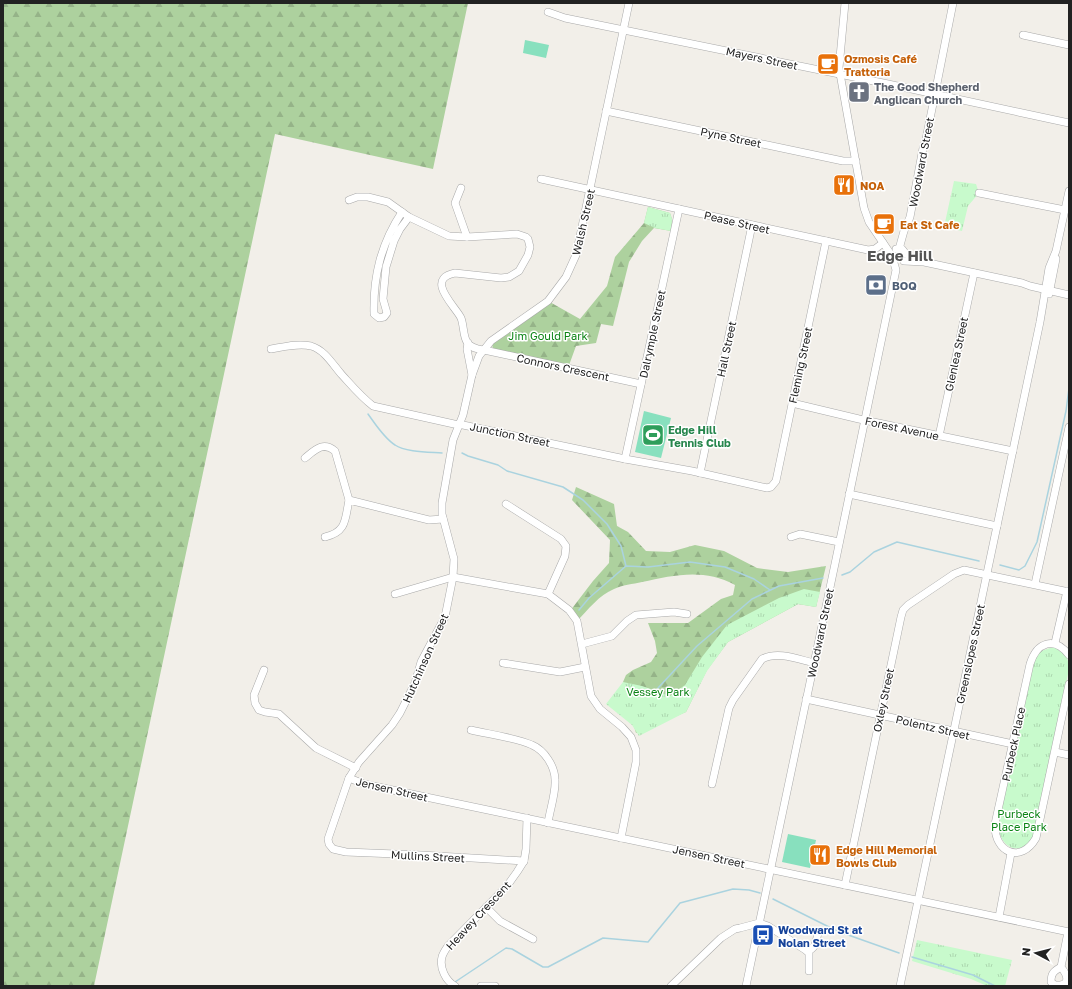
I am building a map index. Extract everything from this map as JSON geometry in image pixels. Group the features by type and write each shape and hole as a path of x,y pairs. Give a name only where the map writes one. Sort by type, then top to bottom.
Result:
{"street":[{"name":"Walsh Street","path":"459,424 465,408 476,362 484,350 491,341 548,301 566,277 576,255 629,3"},
{"path":"845,3 839,58 840,74 866,216 883,244 898,263 924,262"},
{"name":"Woodward Street","path":"898,249 910,217 953,3"},
{"name":"Mayers Street","path":"548,12 623,30 840,74 1069,123"},
{"path":"1023,35 1069,45"},
{"name":"Pyne Street","path":"606,111 843,161 856,161"},
{"name":"Pease Street","path":"541,179 868,250 875,249 883,244"},
{"path":"461,188 455,203 467,237"},
{"name":"Greenslopes Street","path":"899,986 903,975 1040,322 1056,260 1056,251 1069,192"},
{"path":"979,193 1065,210"},
{"path":"349,200 357,197 368,197 388,202 410,217 444,234 454,237 517,234 528,239 530,247 528,255 516,274 501,278 455,273 450,274 444,279 442,286 444,295 461,319 468,343 467,349 472,375"},
{"name":"Dalrymple Street","path":"625,459 679,209"},
{"path":"402,212 384,243 378,265 375,281 374,314 379,318 384,317 387,313 383,296 389,254 400,229 410,217"},
{"name":"Hall Street","path":"700,472 752,225"},
{"name":"Fleming Street","path":"771,487 776,481 826,241"},
{"path":"883,244 904,250 906,254 924,262 1022,283 1031,282 1069,295"},
{"path":"893,258 894,252 898,249"},
{"path":"903,262 906,258 906,254"},
{"name":"Woodward Street","path":"746,986 894,280 896,270 893,258"},
{"name":"Woodward Street","path":"894,280 903,262"},
{"name":"Glenlea Street","path":"939,436 974,273"},
{"path":"1048,288 1069,291"},
{"name":"Connors Crescent","path":"468,343 471,346 484,350 641,384"},
{"name":"Junction Street","path":"271,350 296,346 311,346 325,355 365,400 373,406 625,459 700,472 763,488 771,487"},
{"name":"Forest Avenue","path":"792,403 1013,452"},
{"name":"Hutchinson Street","path":"333,849 329,844 328,839 350,778 356,768 400,713 415,683 421,662 446,616 453,577 454,559 443,519 442,509 453,440 459,424"},
{"path":"1035,584 1069,428"},
{"path":"305,458 320,447 328,447 335,451 349,500 342,529 336,534 325,537"},
{"path":"849,494 997,526"},
{"path":"349,500 429,520 443,519"},
{"path":"506,504 562,539 566,546 565,556 548,594"},
{"path":"791,537 800,534 839,542"},
{"name":"Oxley Street","path":"845,885 903,610 908,605 959,571 969,570 1068,591"},
{"path":"395,594 453,577 548,594 569,610 577,620 589,688 595,703 627,732 634,743 636,750 636,762 621,838"},
{"path":"1068,591 1055,643 1061,646 1069,655"},
{"path":"582,644 612,636 627,621 636,615 674,612 687,614"},
{"name":"Purbeck Place","path":"1011,853 1005,849 998,840 995,824 1032,658 1039,648 1050,643 1055,643"},
{"path":"712,784 729,708 762,659 767,656 779,655 814,663"},
{"path":"503,663 560,672 585,667"},
{"path":"264,670 254,698 259,710 279,714 316,748 356,768"},
{"path":"999,917 1011,853 1026,848 1036,838 1069,684"},
{"name":"Polentz Street","path":"806,699 1013,744"},
{"path":"471,730 526,743 538,748 552,765 555,779 548,823"},
{"path":"1055,752 1069,755"},
{"name":"Jensen Street","path":"350,778 364,784 1069,932"},
{"name":"Heavey Crescent","path":"455,986 444,975 441,961 442,956 448,946 507,886 517,872 524,860 527,840 527,818"},
{"name":"Mullins Street","path":"333,849 346,852 524,860"},
{"path":"486,907 500,921 533,938"},
{"path":"671,986 721,938 735,929 759,923 774,928 807,951 809,953 809,971"},
{"path":"1062,967 1069,932"},
{"path":"807,951 814,948 818,933"},
{"path":"680,978 680,986"},
{"path":"481,986 495,986"}],"green space":[{"path":"3,3 468,3 433,169 275,134 94,986 3,986"},
{"path":"525,40 549,45 546,58 523,53"},
{"path":"954,181 976,184 979,193 968,206 962,231 944,227"},
{"name":"Jim Gould Park","path":"648,207 670,213 672,219 671,231 654,228 642,241 629,262 613,326 601,324 596,343 576,346 568,368 494,352 491,341 548,301 580,319 607,286 615,257 644,223"},
{"path":"648,207 670,213 672,219 671,231 655,228 644,223"},
{"name":"Edge Hill Tennis Club","path":"644,411 671,418 661,458 635,452"},
{"name":"Vessey Park","path":"576,487 614,504 617,526 628,532 646,551 670,552 695,545 724,551 757,568 788,572 826,566 816,607 798,604 728,642 707,670 686,712 636,733 623,682 626,675 633,670 651,662 657,653 655,641 648,623 688,623 721,599 733,595 735,585 712,576 689,574 666,577 624,586 603,595 577,621 570,611 609,563 610,540 572,500"},
{"name":"Vessey Park","path":"804,589 820,592 816,607 798,604 728,642 707,671 686,712 639,736 632,725 606,704 623,682 642,686 670,696 685,685 702,657 727,625 779,598"},
{"name":"Purbeck Place Park","path":"1053,647 1062,651 1066,657 1068,661 1068,674 1034,835 1029,843 1023,847 1010,847 1001,838 999,821 1034,661 1041,651"},
{"path":"788,834 816,840 810,868 782,862"},
{"path":"917,940 1012,960 1005,986 987,986 971,979 912,961"}],"waterway":[{"path":"1000,565 1019,570 1025,566 1037,542 1066,411 1069,388"},
{"path":"368,414 377,427 395,445 405,449 442,453"},
{"path":"462,453 498,465 507,471 563,487 583,500 607,524 621,546 626,566"},
{"path":"842,575 850,572 874,552 897,542 979,561"},
{"path":"579,610 589,598 626,566 648,567 690,562 725,567 754,579 770,590"},
{"path":"658,688 697,646 752,599 779,586 823,578"},
{"path":"455,982 506,948 512,949 543,967 548,967 603,938 648,942 680,903 733,889 749,890 760,893"},
{"path":"773,899 837,931 899,953"},
{"path":"912,957 973,975 995,986"}],"place":[{"name":"Ozmosis Café Trattoria","path":"828,64"},
{"name":"The Good Shepherd Anglican Church","path":"859,92"},
{"name":"NOA","path":"844,185"},
{"name":"Eat St Cafe","path":"884,224"},
{"name":"BOQ","path":"876,285"},
{"name":"Edge Hill Tennis Club","path":"653,435"},
{"name":"Edge Hill Memorial Bowls Club","path":"820,855"},
{"name":"Woodward St at Nolan Street","path":"763,935"}],"district":[{"name":"Edge Hill","path":"900,255"}]}
